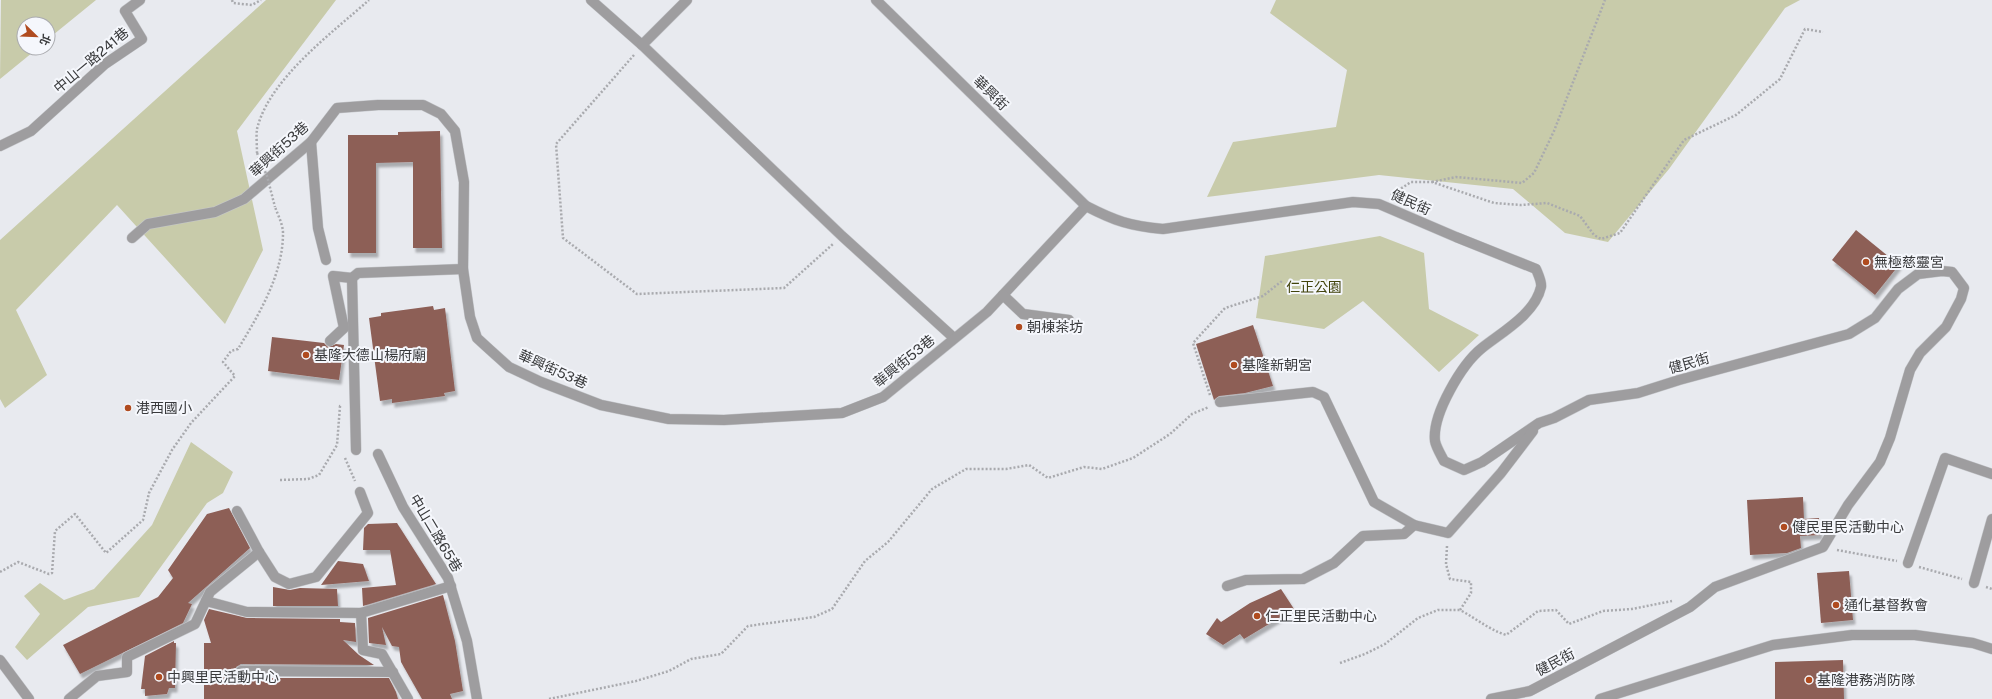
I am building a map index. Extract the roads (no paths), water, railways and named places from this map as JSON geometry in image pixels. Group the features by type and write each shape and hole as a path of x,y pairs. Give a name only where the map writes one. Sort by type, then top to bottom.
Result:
{"street":[{"name":"中山一路241巷","path":"0,146 31,131 105,64 142,39 125,11 140,0"},
{"path":"591,0 642,45 842,236 954,338"},
{"path":"642,45 687,0"},
{"name":"華興街","path":"876,0 1086,206"},
{"name":"華興街53巷","path":"132,238 148,224 215,212 244,199 311,142 338,108 378,105 423,105 441,114 455,131 464,182 463,269 470,317 477,338 509,367 541,382 601,405 669,419 724,420 842,413 884,398 987,312 1086,206"},
{"path":"311,142 318,228 326,260"},
{"name":"健民街","path":"1086,206 1113,220 1138,226 1163,229 1353,202 1379,204 1536,269 1541,286 1535,302 1512,326 1481,349 1453,381 1438,421 1435,441 1444,461 1464,470 1482,462 1539,423 1554,418 1589,400 1638,393 1679,380 1849,334 1875,318 1898,289 1918,274 1942,271 1952,272 1964,288 1961,299 1946,327 1920,353 1910,370 1890,438 1880,462 1848,505 1823,547 1715,587 1690,607 1530,692 1491,699"},
{"path":"330,341 344,328 333,276 352,278 358,273 463,269"},
{"path":"352,278 356,450"},
{"path":"1003,294 1023,314 1069,320"},
{"path":"1216,403 1313,392 1324,397 1374,502 1414,525 1448,534 1501,473 1539,423"},
{"name":"中山二路65巷","path":"378,454 403,507 448,578 467,641 477,699"},
{"path":"1908,563 1945,458 1992,474"},
{"path":"237,511 259,552 275,577 289,584 316,577 368,513 360,492"},
{"path":"1974,583 1992,519"},
{"path":"1227,586 1246,580 1303,579 1334,563 1363,536 1404,534 1414,525"},
{"path":"69,699 97,676 127,672 127,657 195,624 210,592 259,552"},
{"path":"206,601 246,612 361,613 451,586"},
{"path":"361,613 363,650 382,654 408,699"},
{"path":"1601,698 1781,644 1852,635 1915,635 1973,643 1992,649"},
{"path":"0,660 29,699"},
{"path":"242,671 393,672"}],"place":[{"name":"無極慈靈宮","path":"1866,262"},
{"name":"朝棟茶坊","path":"1019,327"},
{"name":"基隆大德山楊府廟","path":"306,355"},
{"name":"基隆新朝宮","path":"1234,365"},
{"name":"港西國小","path":"128,408"},
{"name":"健民里民活動中心","path":"1784,527"},
{"name":"通化基督教會","path":"1836,605"},
{"name":"仁正里民活動中心","path":"1257,616"},
{"name":"中興里民活動中心","path":"159,677"},
{"name":"基隆港務消防隊","path":"1809,680"}],"park label":[{"name":"仁正公園","path":"1314,287"}]}
